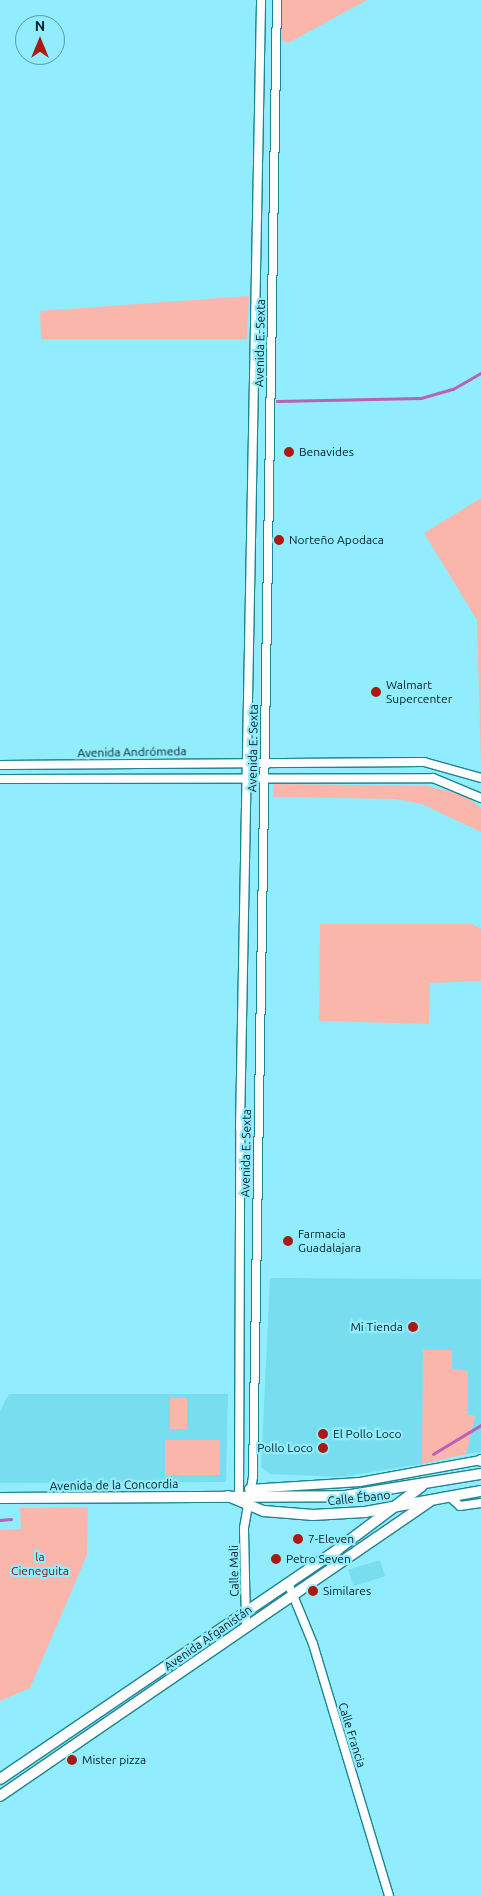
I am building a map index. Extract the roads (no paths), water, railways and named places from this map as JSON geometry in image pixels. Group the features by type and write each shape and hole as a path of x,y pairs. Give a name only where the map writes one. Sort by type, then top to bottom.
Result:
{"main road":[{"name":"Calle Ébano","path":"246,1501 345,1496 422,1486 481,1474"},
{"name":"Avenida Afganistán","path":"0,1779 288,1583 398,1506 422,1486"},
{"name":"Calle Ébano","path":"246,1501 313,1515 398,1506 481,1491"},
{"name":"Avenida de la Concordia","path":"0,1498 228,1496 246,1501"},
{"name":"Avenida Afganistán","path":"0,1796 430,1500"}],"street":[{"name":"Avenida E. Sexta","path":"246,1501 248,777 261,0"},
{"name":"Avenida E. Sexta","path":"246,1501 264,778 277,0"},
{"name":"Avenida Andrómeda","path":"0,765 424,762 481,778"},
{"name":"Avenida Andrómeda","path":"0,778 433,778 481,798"},
{"path":"246,1501 481,1460"},
{"path":"450,1497 460,1506 481,1503"},
{"name":"Calle Mali","path":"246,1501 246,1626"},
{"name":"Calle Francia","path":"288,1583 294,1594 389,1896"}],"waterway":[{"path":"277,401 421,398 453,389 481,373"},
{"path":"433,1454 481,1425"},
{"path":"0,1520 11,1519"}],"place":[{"name":"Benavides","path":"289,452"},
{"name":"Norteño Apodaca","path":"279,540"},
{"name":"Walmart Supercenter","path":"376,692"},
{"name":"Farmacia Guadalajara","path":"288,1241"},
{"name":"Mi Tienda","path":"413,1327"},
{"name":"El Pollo Loco","path":"323,1434"},
{"name":"Pollo Loco","path":"323,1448"},
{"name":"7-Eleven","path":"298,1539"},
{"name":"Petro Seven","path":"276,1559"},
{"name":"Similares","path":"313,1591"},
{"name":"Mister pizza","path":"72,1760"}],"park label":[{"name":"la Cieneguita","path":"40,1564"}]}
